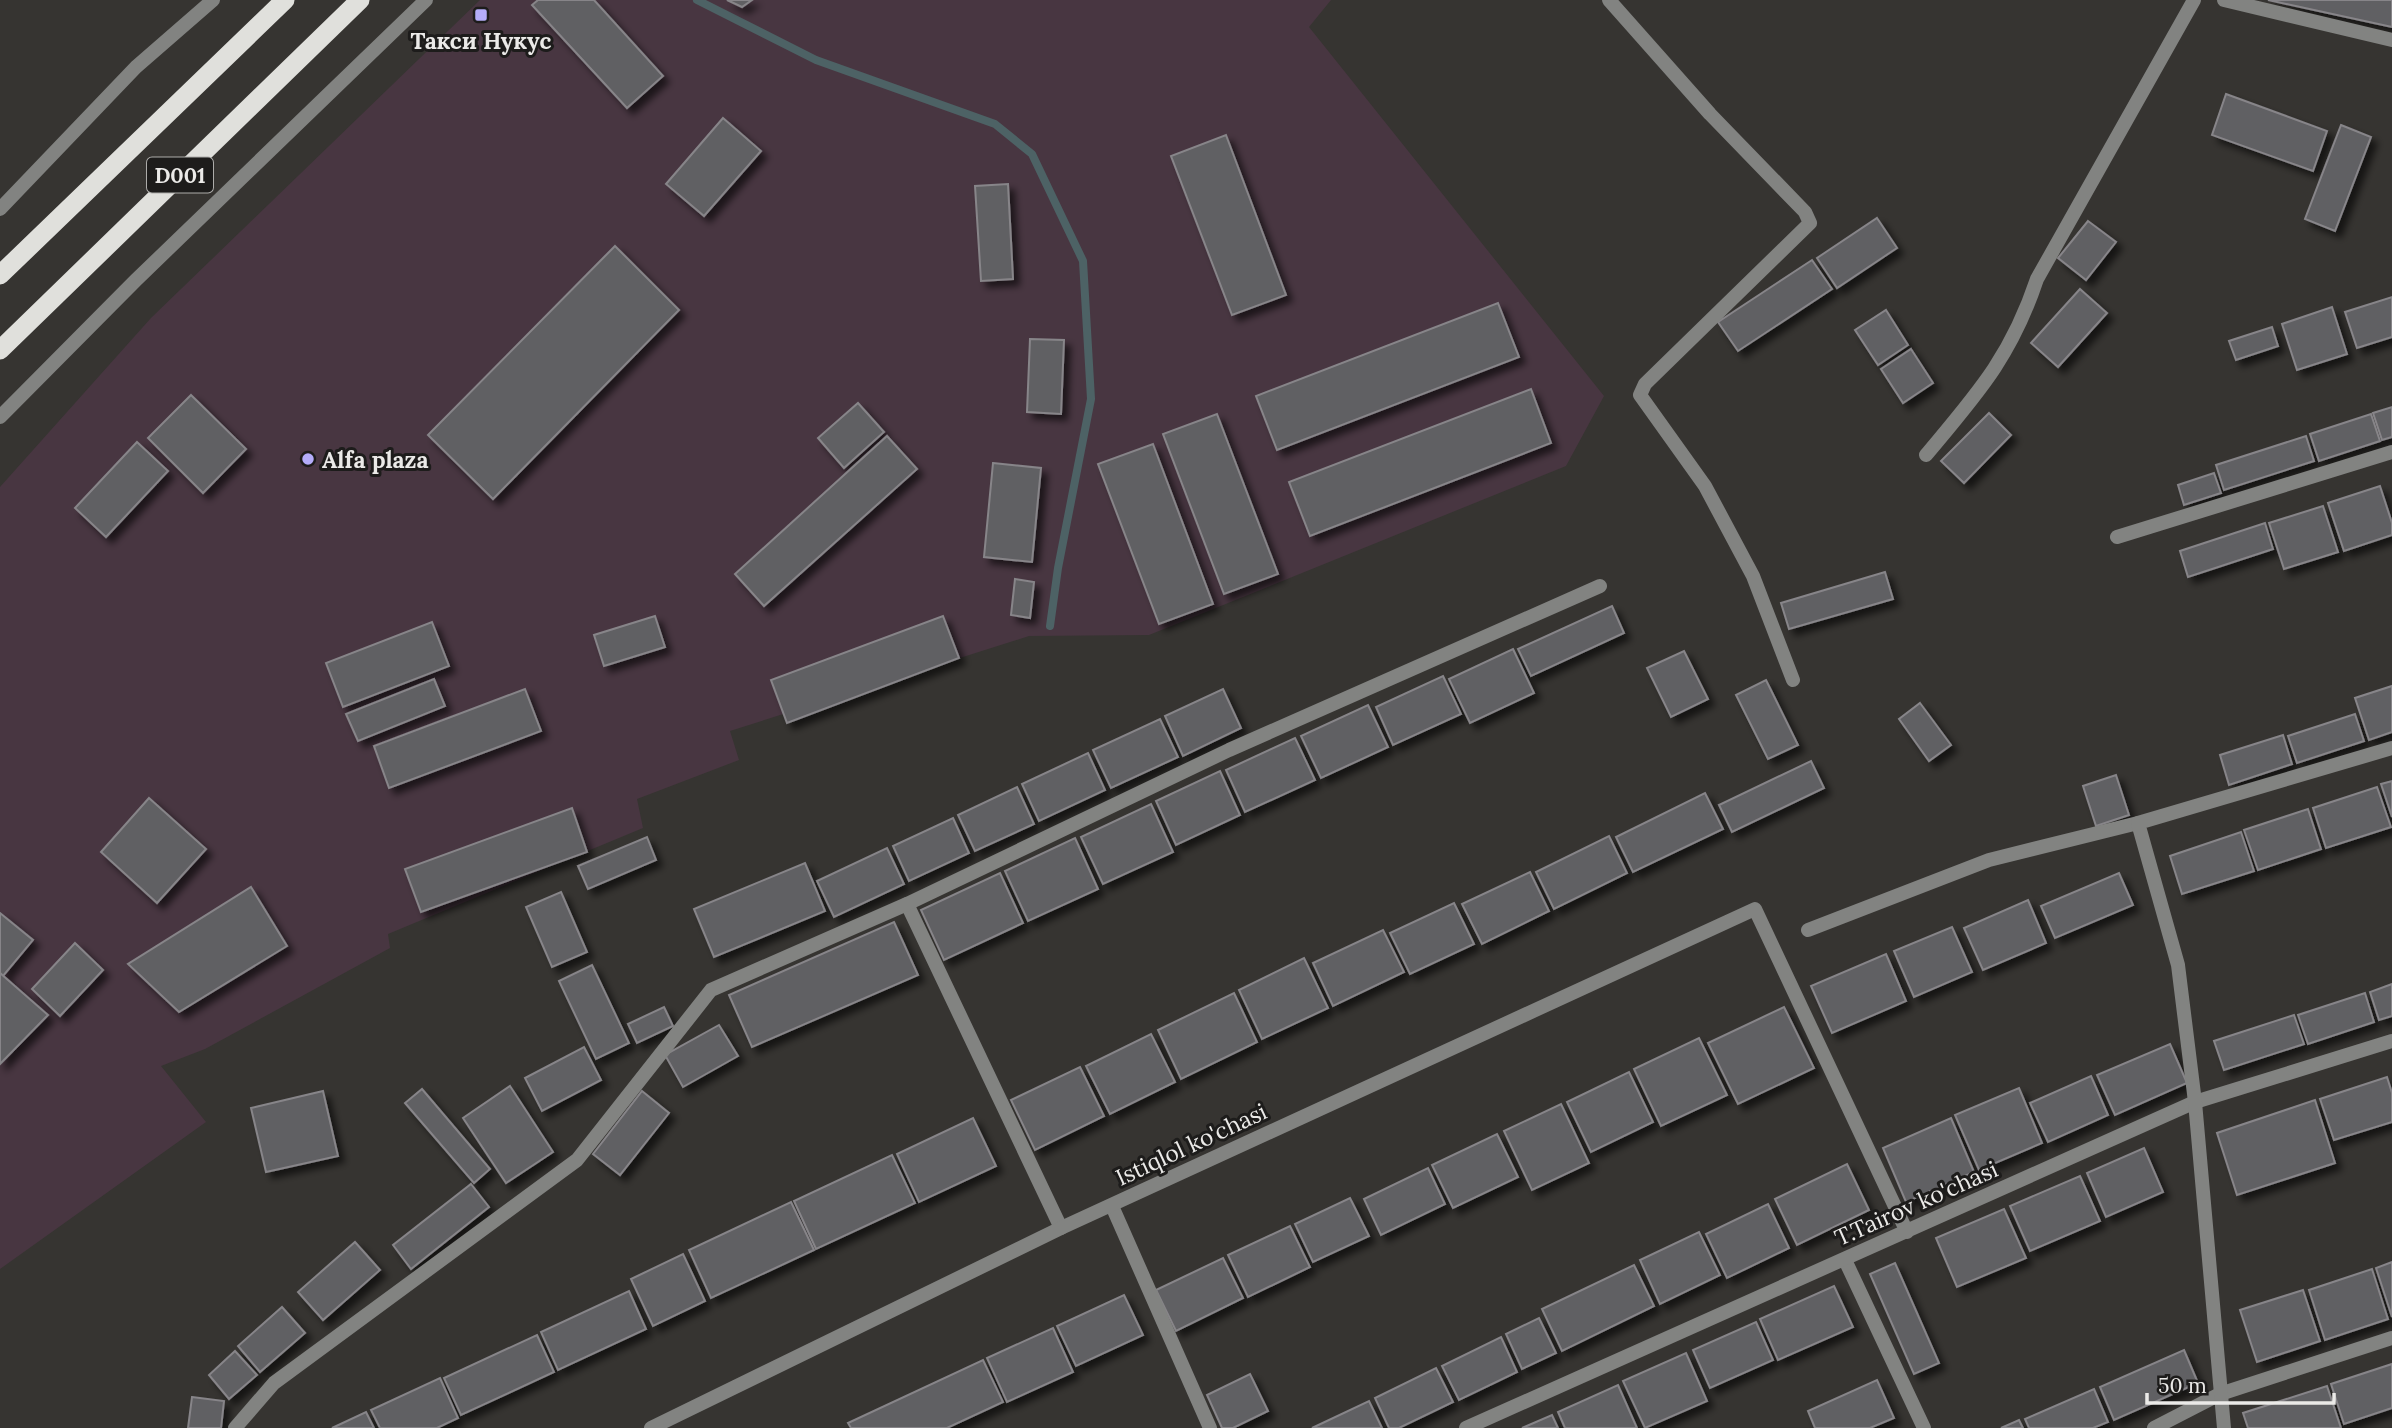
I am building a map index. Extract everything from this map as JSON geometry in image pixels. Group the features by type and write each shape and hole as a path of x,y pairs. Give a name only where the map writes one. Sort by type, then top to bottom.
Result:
{"highway":[{"name":"D001","path":"0,275 285,0"},
{"name":"D001","path":"0,350 360,0"}],"street":[{"path":"0,209 136,67 213,0"},
{"path":"0,417 136,280 426,0"},
{"path":"1609,0 1710,114 1805,212 1811,223 1645,384 1640,394 1705,486 1753,576 1793,680"},
{"path":"1926,455 1993,374 2023,321 2037,279 2194,0"},
{"path":"2224,0 2392,40"},
{"path":"2117,537 2392,452"},
{"path":"235,1428 274,1383 577,1160 711,990 907,904 1229,750 1601,586"},
{"path":"1808,930 1989,860 2138,824 2392,748"},
{"path":"2138,824 2178,965 2195,1102 2224,1428"},
{"path":"907,904 1061,1228"},
{"name":"Istiqlol ko'chasi","path":"651,1428 1061,1228 1755,909 1907,1232"},
{"name":"T.Tairov ko'chasi","path":"1466,1428 2195,1102 2392,1041"},
{"path":"1112,1206 1210,1428"},
{"path":"1845,1260 1924,1428"},
{"path":"2154,1428 2220,1394 2392,1338"}],"shaded area":[{"path":"480,0 1331,0 1309,27 1604,396 1566,466 1149,635 1029,636 730,731 739,760 637,799 643,828 388,934 390,948 205,1049 161,1066 206,1122 0,1269 0,487 151,318"}],"building":[{"path":"538,0 594,0 663,76 627,108 532,5"},
{"path":"727,0 752,0 742,7"},
{"path":"2268,0 2392,0 2392,27"},
{"path":"2226,94 2327,131 2313,171 2212,135"},
{"path":"723,118 761,151 704,216 666,184"},
{"path":"2341,125 2371,137 2335,231 2305,219"},
{"path":"1226,135 1286,295 1232,315 1171,156"},
{"path":"1008,184 1013,279 981,281 975,186"},
{"path":"1877,218 1897,248 1837,288 1817,258"},
{"path":"2088,221 2116,242 2086,280 2058,258"},
{"path":"615,246 679,310 493,499 428,435"},
{"path":"1812,260 1832,289 1738,351 1718,322"},
{"path":"2080,289 2107,313 2058,367 2031,343"},
{"path":"2392,297 2392,337 2357,348 2345,312"},
{"path":"1498,303 1519,357 1277,450 1256,396"},
{"path":"2332,307 2347,354 2297,370 2282,324"},
{"path":"1886,310 1908,345 1878,365 1855,330"},
{"path":"2272,327 2278,346 2236,360 2229,341"},
{"path":"1030,339 1064,340 1061,414 1027,412"},
{"path":"1911,349 1933,383 1903,403 1881,369"},
{"path":"1531,389 1551,443 1310,536 1289,482"},
{"path":"191,395 246,449 203,493 148,438"},
{"path":"858,403 884,432 844,468 818,438"},
{"path":"2392,407 2392,437 2382,440 2373,413"},
{"path":"1989,413 2011,435 1964,483 1941,461"},
{"path":"1217,414 1278,574 1224,594 1163,434"},
{"path":"2371,414 2380,441 2319,461 2310,434"},
{"path":"887,436 917,469 764,606 735,574"},
{"path":"2306,436 2314,461 2224,490 2216,465"},
{"path":"137,442 168,471 106,537 75,508"},
{"path":"1153,444 1213,604 1159,624 1098,464"},
{"path":"993,463 1041,468 1032,562 984,557"},
{"path":"2214,473 2221,493 2184,505 2178,485"},
{"path":"2380,486 2392,523 2392,535 2344,551 2328,503"},
{"path":"2323,506 2338,552 2284,569 2269,523"},
{"path":"2265,523 2273,549 2188,577 2180,551"},
{"path":"1885,572 1893,599 1789,629 1781,603"},
{"path":"1015,579 1034,582 1030,618 1011,615"},
{"path":"1612,606 1624,633 1531,676 1518,649"},
{"path":"655,616 665,647 604,666 594,635"},
{"path":"943,616 959,658 787,723 771,680"},
{"path":"432,622 449,666 343,707 326,663"},
{"path":"1513,649 1534,693 1470,723 1449,679"},
{"path":"1684,651 1708,699 1671,717 1647,668"},
{"path":"1443,676 1461,714 1393,745 1376,707"},
{"path":"434,679 445,706 358,741 346,714"},
{"path":"1766,680 1798,745 1768,759 1736,695"},
{"path":"2392,686 2392,732 2369,740 2355,698"},
{"path":"525,689 541,731 389,788 374,746"},
{"path":"1223,689 1241,728 1183,756 1165,716"},
{"path":"1920,703 1951,745 1929,761 1899,719"},
{"path":"1368,705 1388,747 1321,778 1301,736"},
{"path":"2355,714 2364,741 2297,763 2288,736"},
{"path":"1160,719 1178,757 1111,788 1093,750"},
{"path":"2283,735 2292,764 2229,785 2220,755"},
{"path":"1295,738 1315,780 1245,812 1226,770"},
{"path":"1088,753 1105,790 1039,821 1022,784"},
{"path":"1811,761 1824,788 1732,832 1719,805"},
{"path":"1220,771 1240,815 1176,845 1156,801"},
{"path":"2116,775 2129,815 2096,826 2083,786"},
{"path":"2392,781 2392,817 2381,784"},
{"path":"1017,787 1034,824 975,851 958,815"},
{"path":"2377,787 2391,827 2326,848 2313,808"},
{"path":"1705,793 1723,829 1633,872 1616,837"},
{"path":"149,798 206,849 157,903 101,852"},
{"path":"1151,804 1173,852 1103,884 1081,837"},
{"path":"572,808 587,852 421,912 405,869"},
{"path":"2308,809 2321,849 2258,870 2244,830"},
{"path":"953,818 969,853 909,881 893,846"},
{"path":"2241,832 2254,871 2182,894 2170,856"},
{"path":"1609,836 1627,873 1554,909 1536,872"},
{"path":"647,837 656,860 588,889 578,866"},
{"path":"1075,838 1098,889 1028,921 1005,871"},
{"path":"887,848 904,884 834,917 817,881"},
{"path":"805,863 825,911 714,957 694,909"},
{"path":"1530,872 1549,911 1482,944 1462,904"},
{"path":"1000,873 1023,923 944,960 921,910"},
{"path":"2119,873 2133,905 2055,938 2041,906"},
{"path":"251,887 287,946 179,1012 128,964"},
{"path":"561,892 587,952 552,967 526,907"},
{"path":"2028,900 2046,943 1983,970 1964,928"},
{"path":"1454,903 1474,944 1410,974 1390,933"},
{"path":"0,913 33,940 3,976 0,973"},
{"path":"894,922 918,975 752,1047 729,995"},
{"path":"1952,927 1972,972 1914,997 1894,951"},
{"path":"1383,930 1404,972 1333,1006 1313,963"},
{"path":"75,943 103,970 60,1016 32,989"},
{"path":"1886,954 1906,1001 1832,1033 1811,986"},
{"path":"1304,958 1328,1008 1262,1039 1239,990"},
{"path":"592,965 629,1043 596,1059 559,981"},
{"path":"0,973 48,1015 0,1064"},
{"path":"2392,984 2392,1016 2379,1020 2370,992"},
{"path":"1234,993 1257,1042 1181,1079 1158,1030"},
{"path":"2365,993 2374,1022 2308,1044 2298,1015"},
{"path":"664,1007 673,1026 637,1043 628,1024"},
{"path":"1784,1007 1814,1068 1738,1104 1708,1043"},
{"path":"2294,1015 2304,1044 2224,1070 2214,1041"},
{"path":"719,1025 738,1056 683,1087 665,1055"},
{"path":"1151,1034 1175,1082 1110,1114 1086,1066"},
{"path":"1699,1038 1727,1095 1661,1126 1634,1069"},
{"path":"2170,1044 2187,1083 2115,1115 2097,1075"},
{"path":"584,1047 601,1080 542,1111 525,1078"},
{"path":"1080,1067 1104,1116 1035,1150 1011,1100"},
{"path":"1629,1072 1653,1122 1591,1152 1567,1102"},
{"path":"2091,1076 2108,1115 2048,1142 2030,1103"},
{"path":"2387,1077 2392,1093 2392,1122 2334,1140 2320,1099"},
{"path":"510,1086 553,1152 506,1183 463,1118"},
{"path":"2019,1088 2042,1143 1979,1170 1955,1115"},
{"path":"422,1089 490,1169 474,1183 405,1103"},
{"path":"323,1091 338,1156 266,1172 251,1108"},
{"path":"642,1091 669,1113 620,1175 593,1154"},
{"path":"2315,1100 2335,1163 2237,1195 2217,1133"},
{"path":"1561,1104 1589,1163 1532,1190 1504,1131"},
{"path":"973,1118 996,1166 919,1202 897,1154"},
{"path":"1951,1118 1974,1172 1906,1202 1883,1148"},
{"path":"1497,1134 1518,1177 1453,1208 1432,1165"},
{"path":"2144,1148 2163,1192 2106,1217 2087,1173"},
{"path":"892,1155 915,1203 816,1249 794,1201"},
{"path":"1847,1164 1869,1210 1797,1245 1775,1199"},
{"path":"1428,1168 1445,1204 1381,1235 1364,1199"},
{"path":"2080,1176 2100,1221 2030,1251 2010,1206"},
{"path":"471,1184 489,1207 411,1269 393,1245"},
{"path":"1350,1198 1369,1236 1313,1262 1295,1224"},
{"path":"791,1202 814,1250 711,1298 689,1250"},
{"path":"1768,1204 1789,1248 1727,1278 1706,1234"},
{"path":"2004,1209 2026,1258 1957,1287 1936,1238"},
{"path":"1290,1226 1310,1267 1248,1297 1228,1255"},
{"path":"1699,1232 1720,1275 1660,1304 1640,1260"},
{"path":"355,1242 380,1270 323,1320 298,1292"},
{"path":"683,1254 705,1301 653,1326 631,1279"},
{"path":"1223,1258 1243,1298 1176,1331 1156,1290"},
{"path":"2392,1262 2392,1317 2376,1268"},
{"path":"1895,1263 1939,1363 1914,1374 1870,1274"},
{"path":"1634,1265 1654,1306 1562,1351 1542,1309"},
{"path":"2372,1269 2388,1319 2325,1340 2309,1290"},
{"path":"1834,1286 1853,1327 1778,1360 1760,1319"},
{"path":"2303,1290 2320,1341 2257,1362 2240,1310"},
{"path":"629,1291 646,1329 558,1370 541,1332"},
{"path":"1124,1295 1143,1335 1076,1366 1057,1326"},
{"path":"282,1307 305,1333 260,1372 238,1346"},
{"path":"1539,1318 1556,1353 1522,1369 1506,1334"},
{"path":"1756,1322 1773,1360 1710,1388 1693,1350"},
{"path":"1053,1328 1073,1372 1007,1402 987,1358"},
{"path":"537,1335 554,1372 461,1415 444,1378"},
{"path":"1501,1337 1517,1372 1459,1400 1442,1366"},
{"path":"2184,1350 2198,1383 2114,1420 2100,1387"},
{"path":"235,1351 257,1375 229,1399 209,1375"},
{"path":"1686,1353 1707,1401 1645,1428 1623,1381"},
{"path":"983,1360 1003,1402 947,1428 851,1428 848,1423"},
{"path":"2392,1364 2392,1408 2344,1424 2331,1384"},
{"path":"1436,1368 1453,1402 1399,1428 1389,1428 1375,1398"},
{"path":"1250,1374 1268,1411 1233,1428 1222,1428 1207,1395"},
{"path":"440,1378 458,1418 437,1428 380,1428 371,1410"},
{"path":"1877,1380 1894,1418 1870,1428 1815,1428 1808,1411"},
{"path":"1618,1385 1637,1428 1565,1428 1558,1412"},
{"path":"2327,1386 2341,1428 2248,1428 2243,1413"},
{"path":"2094,1389 2108,1422 2093,1428 2029,1428 2025,1419"},
{"path":"192,1397 224,1401 221,1428 188,1428"},
{"path":"1369,1401 1382,1428 1312,1428"},
{"path":"366,1412 374,1428 332,1428"},
{"path":"1552,1415 1558,1428 1522,1428"},
{"path":"2019,1420 2023,1428 2001,1428"}],"waterway":[{"path":"697,0 816,60 995,124 1032,154 1083,261 1091,399 1058,568 1050,626"}],"place":[{"name":"Такси Нукус","path":"481,15"},
{"name":"Alfa plaza","path":"308,459"}]}
